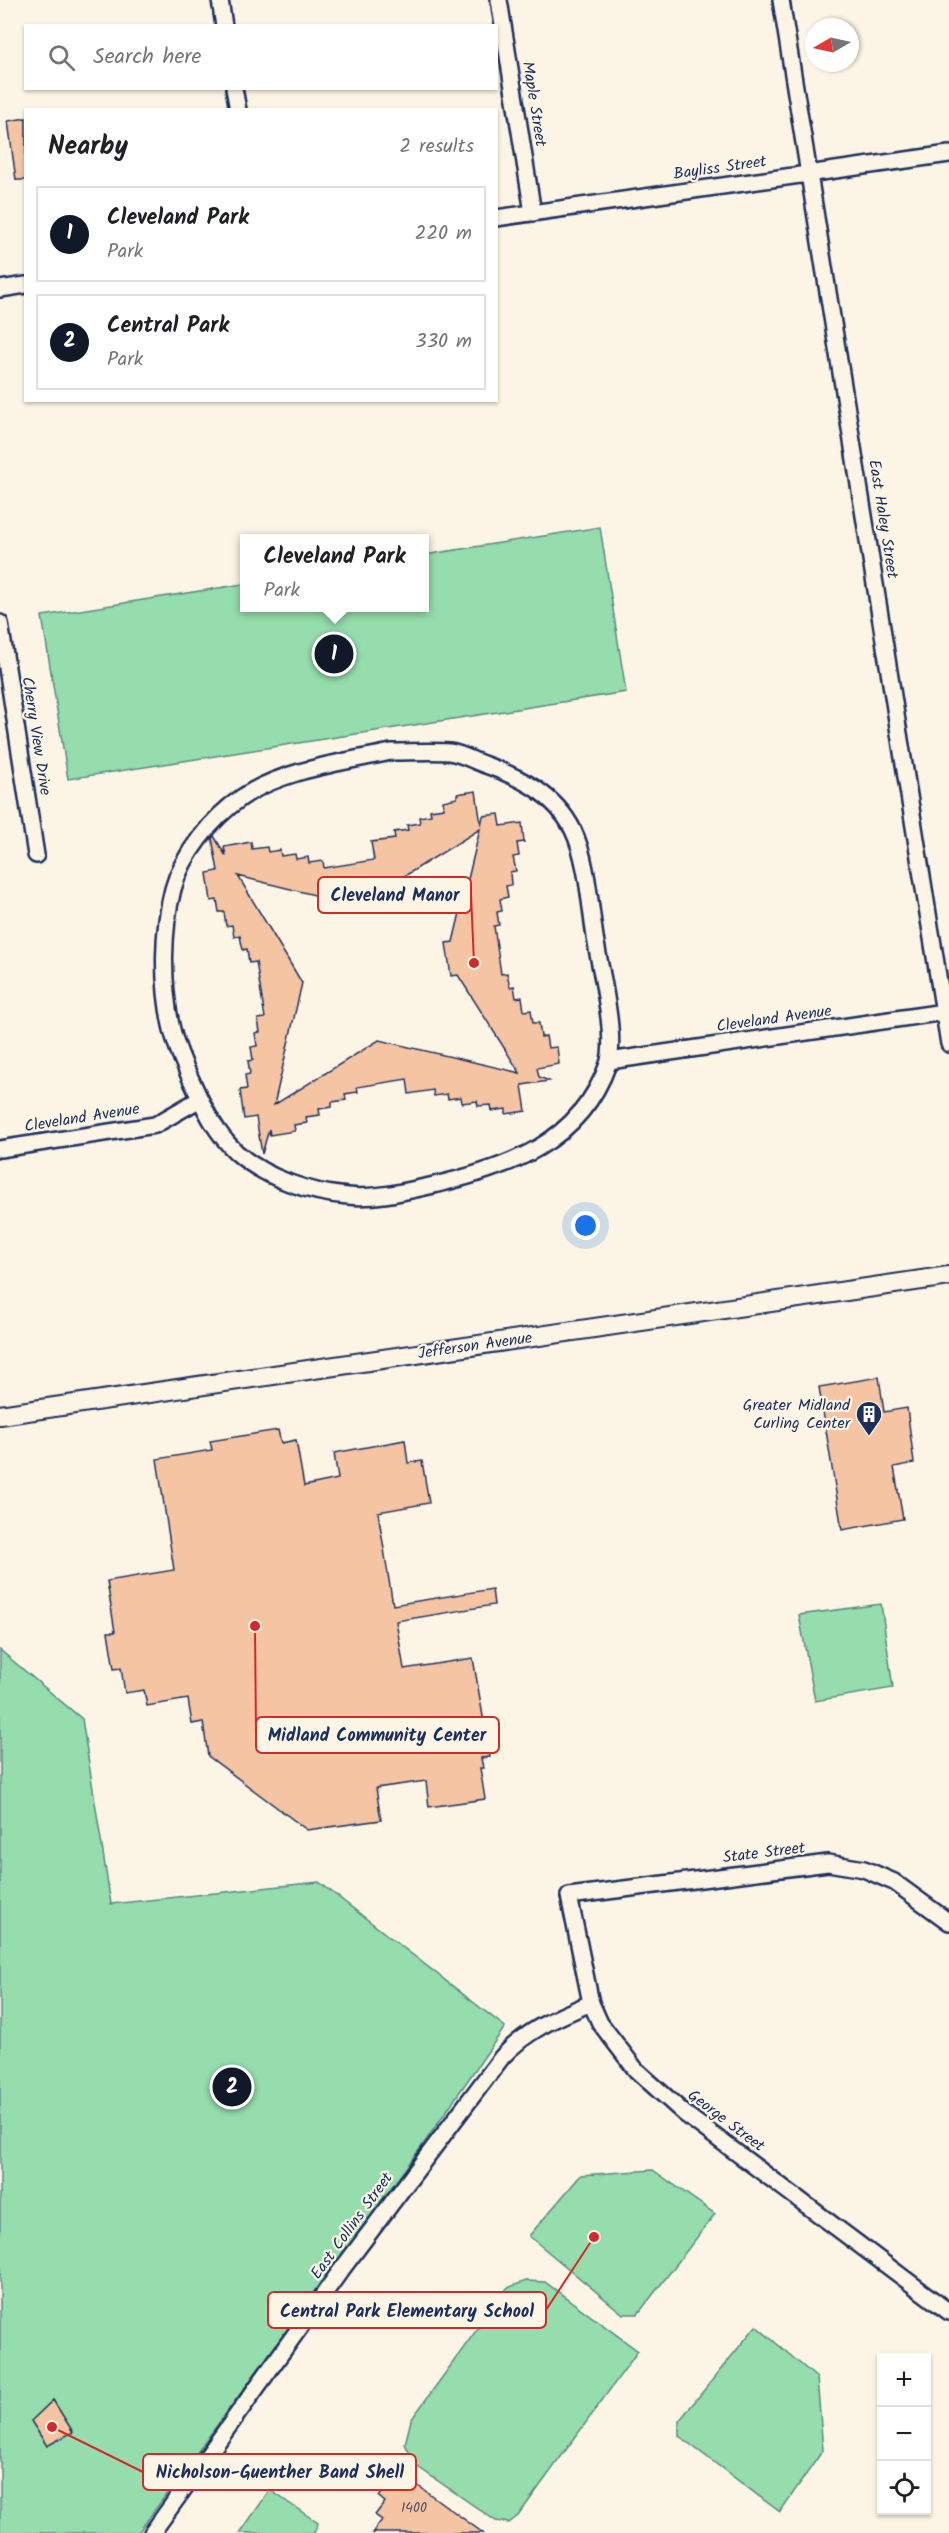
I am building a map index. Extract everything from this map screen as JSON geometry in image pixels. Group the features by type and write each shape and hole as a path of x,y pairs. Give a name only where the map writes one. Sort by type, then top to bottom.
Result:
{"street":[{"path":"220,0 224,24"},
{"name":"Maple Street","path":"499,0 533,213"},
{"name":"East Haley Street","path":"781,0 949,1044"},
{"path":"234,90 238,108"},
{"name":"Bayliss Street","path":"498,218 949,154"},
{"path":"0,289 24,285"},
{"name":"Cherry View Drive","path":"0,623 36,855"},
{"path":"392,752 453,752 518,776 555,803 573,831 583,863 610,1027 609,1061 589,1102 559,1134 527,1156 473,1176 403,1192 350,1197 306,1188 270,1174 237,1152 210,1121 171,1028 166,992 168,915 174,886 190,853 214,823 241,798 278,780 327,766 392,752"},
{"name":"Cleveland Avenue","path":"609,1061 944,1012"},
{"name":"Cleveland Avenue","path":"0,1149 155,1125 200,1099"},
{"name":"Jefferson Avenue","path":"0,1415 949,1276"},
{"name":"State Street","path":"569,1896 828,1863 864,1869 894,1882 949,1922"},
{"name":"George Street","path":"569,1896 591,2003 600,2023 636,2070 685,2114 949,2312"},
{"name":"East Collins Street","path":"152,2533 353,2255 502,2057 518,2040 537,2027 591,2003"}],"green space":[{"path":"600,527 626,692 68,779 42,616 240,585 240,612 429,612 429,554"},
{"path":"881,1604 893,1688 815,1701 799,1615"},
{"path":"0,1650 82,1719 111,1904 319,1882 505,2027 422,2146 138,2533 0,2533"},
{"path":"653,2170 715,2214 638,2314 623,2314 529,2236 581,2175"},
{"path":"526,2281 545,2282 638,2351 518,2516 509,2523 496,2521 415,2465 405,2444 411,2420 507,2288"},
{"path":"756,2326 817,2378 823,2450 780,2512 679,2436 679,2421"},
{"path":"270,2490 318,2523 314,2533 240,2533"}],"building":[{"path":"24,118 24,180 16,180 8,121"},
{"path":"476,791 481,825 483,816 499,814 501,826 522,823 524,842 517,843 519,856 513,857 516,871 510,872 511,885 506,886 508,897 500,899 502,911 497,912 499,925 494,926 501,974 507,973 510,987 514,986 516,998 522,997 524,1011 531,1010 533,1023 539,1023 541,1037 546,1036 548,1048 557,1047 559,1064 537,1068 539,1077 549,1081 522,1085 526,1111 506,1114 506,1109 492,1111 491,1105 478,1106 477,1101 462,1103 461,1097 448,1099 447,1094 434,1096 433,1090 409,1094 407,1079 357,1087 358,1092 345,1094 346,1100 332,1102 332,1107 319,1109 320,1115 306,1117 307,1123 294,1125 295,1131 270,1135 269,1129 262,1154 256,1117 244,1119 240,1090 247,1089 245,1075 250,1074 248,1061 253,1060 251,1047 257,1046 255,1033 260,1032 258,1019 265,1018 256,962 249,963 247,949 243,950 240,936 234,937 232,925 226,926 224,912 219,912 217,900 211,901 207,873 218,871 212,838 214,836 226,856 224,847 251,842 252,849 267,847 268,852 280,850 281,856 295,854 296,859 308,857 309,863 323,861 324,868 374,860 371,842 395,839 394,832 408,830 407,825 420,823 419,817 431,815 430,810 444,808 443,801 457,798 457,794","holes":["480,829 453,942 446,943 451,976 458,975 520,1073 379,1040 274,1105 302,983 238,876 359,906 364,903 386,900 384,884 395,882"]},
{"name":"Greater Midland Curling Center","path":"879,1377 884,1412 907,1408 914,1463 894,1467 903,1519 842,1530 819,1387"},
{"path":"278,1430 281,1443 296,1440 304,1486 338,1479 334,1453 405,1440 408,1463 422,1461 429,1503 378,1512 393,1605 492,1589 494,1605 396,1621 404,1669 473,1658 490,1757 481,1758 483,1768 480,1768 485,1799 429,1807 426,1781 376,1788 381,1820 307,1830 208,1756 203,1722 192,1724 188,1699 147,1706 144,1690 125,1693 121,1668 114,1669 108,1632 115,1632 107,1581 174,1570 157,1459 212,1450 210,1441"},
{"path":"53,2400 73,2432 47,2446 31,2421"},
{"path":"398,2471 483,2533 372,2533 382,2520 375,2515 385,2502 379,2497"}],"place":[{"name":"Cleveland Park","path":"334,654"},
{"name":"Cleveland Manor","path":"474,963"},
{"name":"Greater Midland Curling Center","path":"869,1437"},
{"name":"Midland Community Center","path":"255,1626"},
{"name":"Central Park","path":"232,2087"},
{"name":"Central Park Elementary School","path":"594,2237"},
{"name":"Nicholson-Guenther Band Shell","path":"52,2427"}]}
